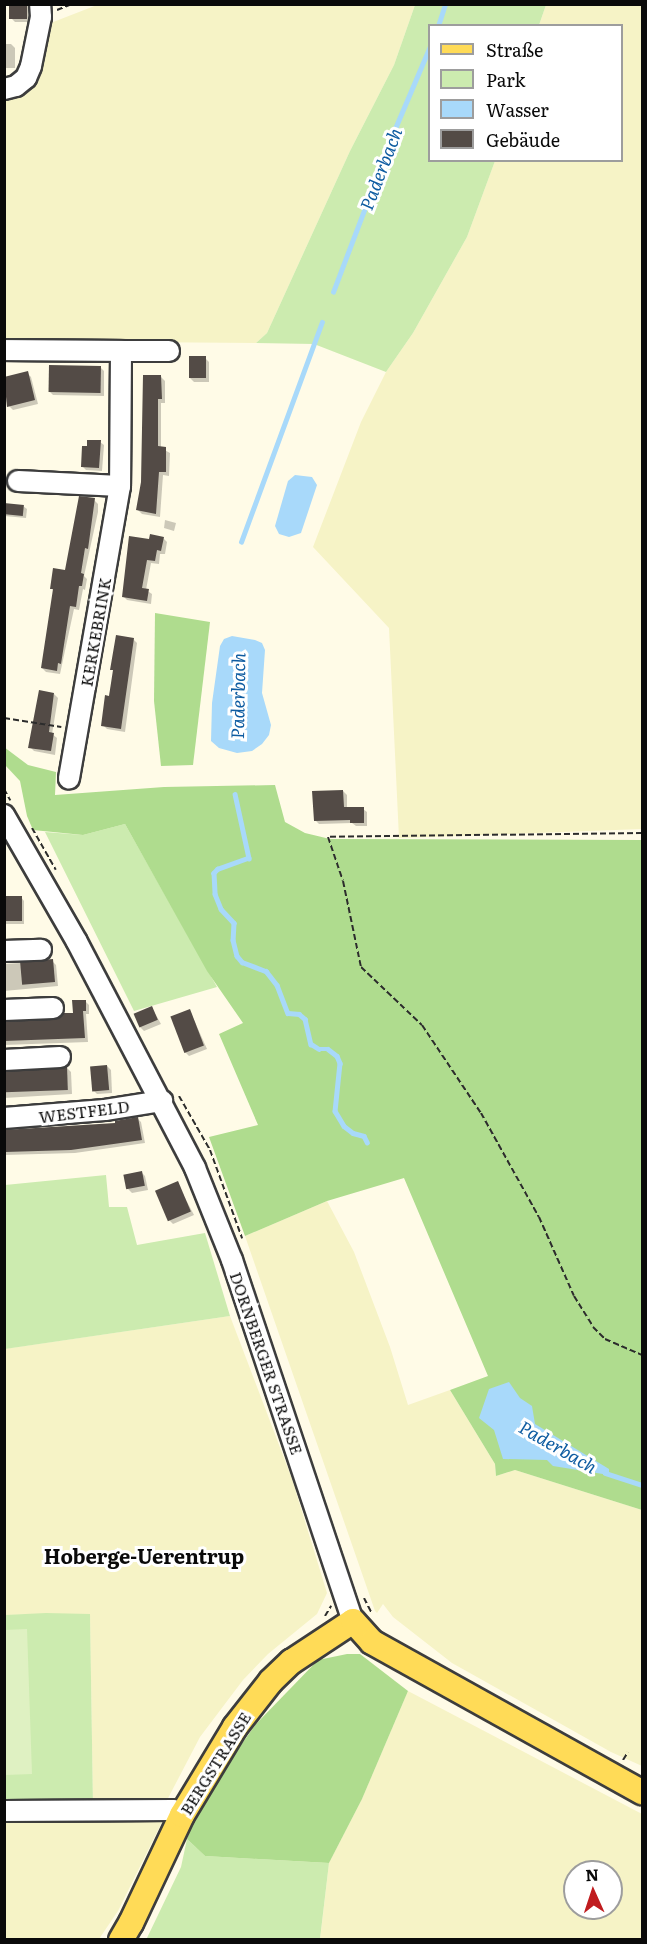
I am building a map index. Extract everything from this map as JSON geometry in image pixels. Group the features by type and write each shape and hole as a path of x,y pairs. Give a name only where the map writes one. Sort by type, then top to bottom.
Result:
{"main road":[{"name":"DORNBERGER STRASSE","path":"353,1620 372,1642 642,1792"},
{"name":"BERGSTRASSE","path":"121,1940 182,1815 235,1727 271,1682 313,1645 353,1620"}],"street":[{"path":"4,89 16,86 26,78 31,66 41,16 40,4"},
{"path":"4,350 169,351"},
{"name":"KERKEBRINK","path":"69,779 120,486 121,351"},
{"path":"18,481 120,486"},
{"name":"DORNBERGER STRASSE","path":"4,814 77,942 195,1168 232,1260 353,1620"},
{"path":"4,951 41,950"},
{"path":"4,1010 53,1008"},
{"path":"4,1060 60,1058"},
{"name":"WESTFELD","path":"4,1118 105,1110 162,1101"},
{"path":"4,1810 173,1810 182,1815"}],"path":[{"path":"4,718 78,730"},
{"path":"642,834 328,837 343,881 361,967 422,1024 481,1113 539,1217 574,1296 592,1327 605,1339 642,1355"}],"shaded area":[{"path":"97,5 415,5 394,65 350,151 267,333 256,343 5,341 4,97 23,93 32,85 43,26"},
{"path":"546,5 642,5 642,829 399,838 389,628 313,547 361,422 386,372 413,333 467,237 495,162 623,162 623,24 539,24"},
{"path":"327,1201 354,1252 390,1347 408,1405 450,1390 495,1464 496,1476 515,1470 642,1510 642,1766 611,1752 452,1663 393,1617 383,1604 377,1613 375,1611 245,1236"},
{"path":"230,1316 292,1479 327,1593 317,1614 268,1654 243,1680 200,1737 165,1804 93,1805 90,1614 5,1615 4,1349"},
{"path":"408,1691 642,1814 642,1939 320,1940 329,1863 362,1799"},
{"path":"165,1816 118,1911 99,1939 5,1940 5,1817"}],"green space":[{"path":"415,5 546,5 539,24 428,24 428,162 495,162 467,237 413,333 386,372 314,344 256,343 267,333 350,151 394,65"},
{"path":"155,613 210,622 193,765 161,766 154,701"},
{"path":"4,747 28,765 56,772 55,795 164,787 275,785 285,822 305,833 330,839 642,840 642,1510 515,1470 496,1476 495,1464 450,1390 488,1376 404,1178 327,1201 245,1236 209,1137 258,1125 219,1034 243,1023 207,971 125,824 83,835 33,830 27,816 20,781 5,765"},
{"path":"125,824 217,987 134,1011 45,832 83,835"},
{"path":"106,1175 109,1207 127,1207 137,1245 205,1233 230,1316 5,1349 5,1185"},
{"path":"90,1614 93,1805 5,1807 5,1615"},
{"path":"27,1629 32,1774 5,1775 5,1630"},
{"path":"347,1654 360,1654 408,1691 362,1799 329,1863 205,1856 187,1839 199,1805 228,1763 256,1724 318,1660"},
{"path":"187,1839 205,1856 329,1863 320,1939 146,1940 181,1867"}],"water":[{"path":"295,475 312,477 317,485 301,533 289,537 279,534 275,526 288,481"},
{"path":"232,636 262,643 265,650 262,693 271,725 269,735 262,744 252,751 237,753 219,748 211,741 212,703 220,646 224,639"},
{"path":"509,1382 520,1398 532,1406 535,1424 609,1469 609,1475 553,1466 547,1460 503,1459 494,1430 479,1418 489,1389"}],"building":[{"path":"9,4 27,4 27,19 9,19"},
{"path":"189,356 206,356 206,378 189,378"},
{"path":"49,365 101,366 101,393 49,392"},
{"path":"28,371 35,400 7,407 4,377"},
{"path":"143,375 161,375 162,399 158,399 158,446 166,447 166,472 159,472 156,514 136,510 141,482"},
{"path":"87,440 101,440 99,468 81,467 82,446 87,446"},
{"path":"79,496 95,498 88,549 85,548 81,573 84,574 82,586 79,586 76,607 70,606 61,664 58,663 57,671 41,668 53,589 50,589 53,568 65,570"},
{"path":"4,503 24,505 23,516 4,514"},
{"path":"150,534 164,537 161,551 157,550 155,561 147,560 142,588 149,589 147,601 122,597 129,536 149,539"},
{"path":"116,635 134,638 121,729 101,726 105,695 109,696 113,670 110,670"},
{"path":"39,690 54,693 49,732 54,733 51,751 28,748"},
{"path":"343,790 344,807 364,807 364,823 350,823 350,820 314,821 312,791"},
{"path":"4,896 22,896 22,921 4,921"},
{"path":"53,959 55,982 22,985 20,962"},
{"path":"72,1000 86,1000 86,1011 83,1011 85,1038 4,1041 4,1022 59,1018 64,1013 73,1013"},
{"path":"152,1006 158,1020 139,1028 134,1014"},
{"path":"190,1009 204,1045 184,1053 170,1017"},
{"path":"107,1065 109,1090 92,1091 90,1066"},
{"path":"67,1066 68,1090 5,1092 4,1068"},
{"path":"138,1117 142,1140 71,1150 5,1152 4,1130 115,1123 115,1121"},
{"path":"142,1171 145,1186 126,1189 123,1175"},
{"path":"178,1181 191,1211 168,1221 155,1191"}],"waterway":[{"name":"Paderbach","path":"439,24 445,4"},
{"name":"Paderbach","path":"333,292 394,131 428,51"},
{"name":"Paderbach","path":"241,542 322,322"},
{"name":"Paderbach","path":"235,794 249,858 218,869 214,873 215,894 221,909 234,923 233,940 237,956 242,962 266,971 277,985 288,1013 299,1014 305,1019 311,1044 319,1049 328,1049 337,1056 340,1063 335,1111 344,1126 353,1133 364,1136 367,1142"},
{"name":"Paderbach","path":"605,1473 642,1485"}],"district":[{"name":"Hoberge-Uerentrup","path":"144,1555"}]}
